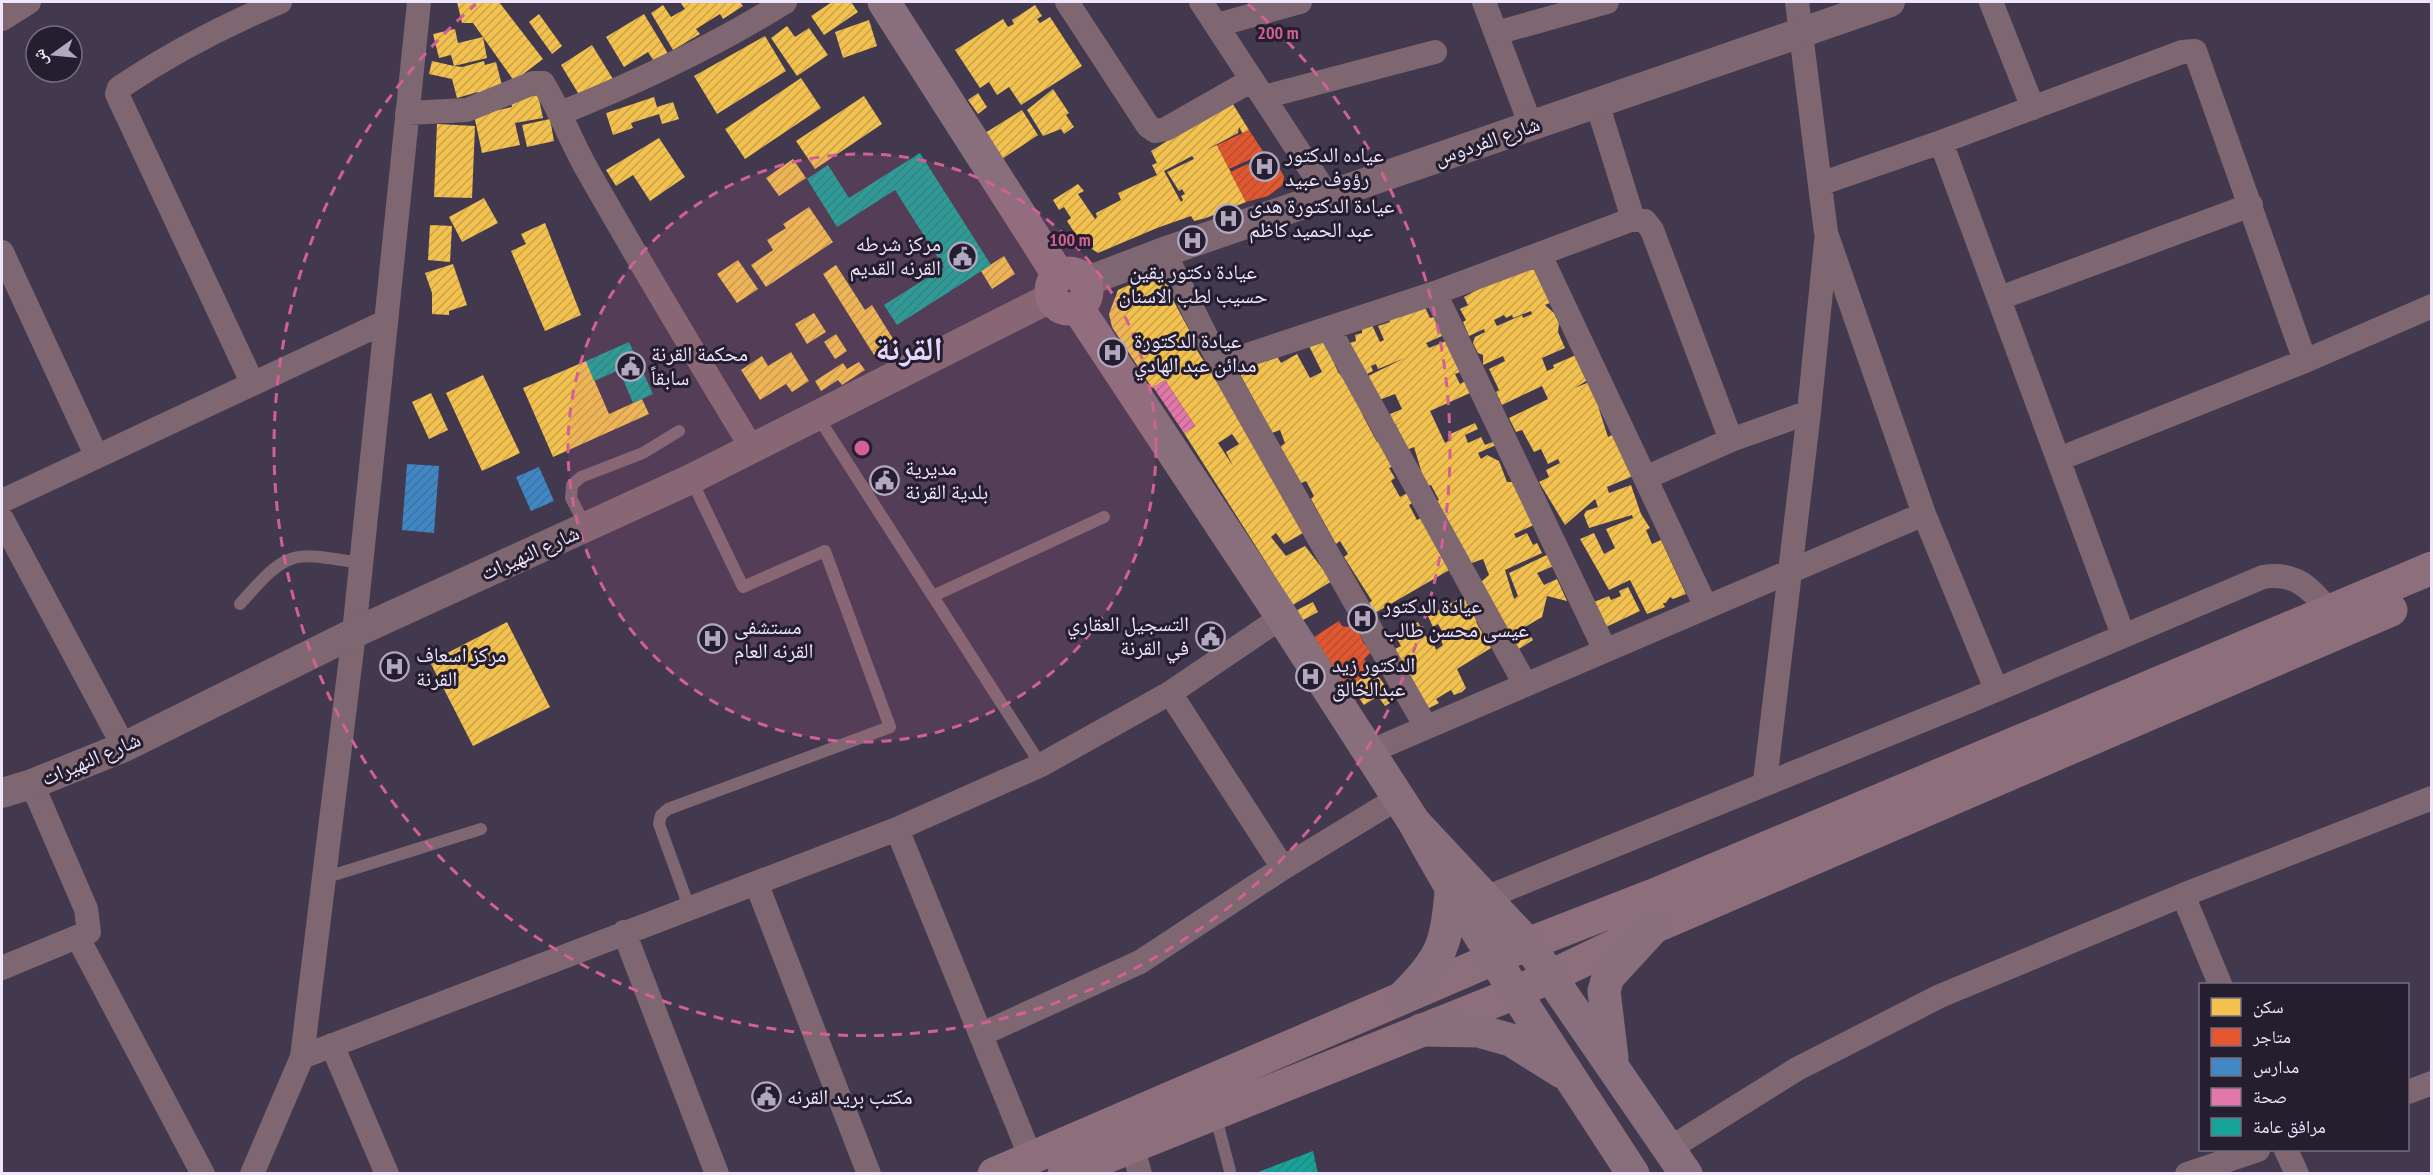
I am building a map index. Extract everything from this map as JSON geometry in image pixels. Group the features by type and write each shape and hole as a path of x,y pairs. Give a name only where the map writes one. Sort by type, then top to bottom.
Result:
{"main road":[{"path":"884,2 1068,291 1369,752 1406,810 1451,891 1633,1173"},
{"path":"994,1173 1404,996 1661,892 2432,568"},
{"path":"1064,1173 1136,1159 1215,1112 1515,993 1654,927 2432,592"},
{"path":"1406,810 1528,944 1551,974 1678,1161"},
{"path":"1404,996 1426,974 1447,937 1451,891"},
{"path":"1613,1065 1604,1005 1604,991 1608,977 1654,927"},
{"path":"1421,1030 1479,1031 1511,1040 1570,1077"}],"street":[{"path":"2,19 29,2"},
{"path":"252,382 117,94 119,88 168,55 219,28 280,2"},
{"path":"252,1173 302,1057 354,633 419,2"},
{"path":"561,113 619,90 758,19 785,2"},
{"path":"1067,2 1148,126 1155,131 1166,129 1258,88 1435,52"},
{"path":"1202,2 1328,196"},
{"path":"1217,25 1300,2"},
{"path":"1484,2 1531,126"},
{"path":"1496,33 1607,2"},
{"path":"1797,2 1827,233 1924,513 1996,689"},
{"name":"شارع الفردوس","path":"1068,291 1164,252 1890,2"},
{"path":"1991,2 2033,108"},
{"path":"1820,184 1941,142 2182,52 2195,51 2305,361"},
{"path":"407,113 467,110 533,83 543,83 561,113 578,153 617,222 753,450"},
{"path":"1597,103 1633,219"},
{"path":"1941,142 2123,635"},
{"path":"2000,298 2250,205"},
{"path":"1220,364 1435,292 1633,219 1645,221 1652,230 1731,440"},
{"path":"1766,782 1809,412 1827,233"},
{"path":"2,252 96,455"},
{"path":"1164,252 1220,364 1426,727"},
{"path":"1540,255 1706,607"},
{"name":"شارع النهيرات","path":"2,793 32,784 124,747 354,633 753,450 1068,291"},
{"path":"1435,292 1605,650"},
{"path":"2059,459 2305,361 2432,306"},
{"path":"2,501 252,382 385,322"},
{"path":"1329,329 1526,684"},
{"path":"1645,478 1731,440 1809,412"},
{"path":"1369,752 1924,513"},
{"path":"2,519 124,747"},
{"path":"1485,898 1996,689 2207,598 2273,575 2285,576 2305,584 2329,611"},
{"path":"302,1057 689,907 757,885 897,829 1041,765 1170,693 1282,617"},
{"path":"1170,693 1283,868"},
{"path":"2,968 89,932 86,909 32,784"},
{"path":"1678,1161 1797,1069 1940,996 2183,895 2432,798"},
{"path":"982,1034 1140,962 1283,868 1406,810"},
{"path":"897,829 1031,1158"},
{"path":"757,885 869,1173"},
{"path":"2183,895 2220,983"},
{"path":"624,932 717,1173"},
{"path":"78,938 203,1173"},
{"path":"332,1045 387,1173"},
{"path":"2409,1092 2432,1083"},
{"path":"2187,1173 2252,1151"},
{"path":"2287,1151 2297,1173"}],"lane":[{"path":"818,417 1041,765"},
{"path":"586,528 571,498 572,485 581,477 643,453 679,431"},
{"path":"689,907 659,824 661,815 668,808 890,727 825,551 742,587 691,479"},
{"path":"933,596 1104,517"},
{"path":"240,604 273,567 293,557 317,556 361,563"},
{"path":"324,878 482,829"},
{"path":"1215,1112 1230,1171"}],"building: سكن":[{"path":"457,2 499,2 543,59 514,81 473,23 462,23"},
{"path":"680,2 740,2 743,6 723,19 720,14 696,29 700,34 673,50 651,13 663,5 671,17 685,9"},
{"path":"832,2 851,2 858,12 824,35 811,16"},
{"path":"1035,5 1042,16 1037,19 1040,23 1050,17 1082,66 1021,105 1009,87 997,95 989,82 980,88 955,50 1003,19 1008,27 1014,24 1012,20"},
{"path":"539,14 562,46 552,54 529,22"},
{"path":"644,14 670,57 657,66 648,52 624,67 606,37"},
{"path":"869,20 877,46 843,58 835,32"},
{"path":"787,26 795,37 809,28 828,55 797,76 771,38"},
{"path":"455,29 458,43 483,37 487,58 454,66 451,55 439,58 433,34"},
{"path":"765,36 786,71 717,114 694,76"},
{"path":"592,45 613,79 581,98 561,65"},
{"path":"432,61 462,67 484,61 485,65 496,62 503,89 479,96 478,92 457,98 452,79 429,74"},
{"path":"801,78 821,108 745,159 725,129"},
{"path":"1053,89 1069,113 1066,115 1074,127 1064,134 1061,129 1043,136 1027,110"},
{"path":"978,93 987,107 978,114 968,100"},
{"path":"538,95 543,118 515,123 520,145 482,153 474,115 512,107 511,100"},
{"path":"864,96 882,124 815,169 796,141"},
{"path":"654,97 657,107 673,102 679,119 662,124 659,114 631,123 633,128 613,135 606,113"},
{"path":"1231,101 1249,130 1243,134 1239,127 1238,133 1206,150 1217,145 1246,202 1206,218 1194,221 1191,216 1098,253 1083,243 1064,238 1074,232 1067,221 1071,218 1064,207 1059,210 1053,200 1078,184 1084,191 1078,194 1095,219 1096,213 1121,200 1118,193 1157,175 1152,165 1157,163 1151,151","holes":["1192,156 1194,159 1167,172 1179,191 1182,189 1185,194 1181,196 1183,200 1181,202 1164,171"]},
{"path":"1022,110 1038,135 1002,159 985,133"},
{"path":"550,119 554,141 527,147 522,125"},
{"path":"437,124 475,126 472,198 434,197"},
{"path":"659,138 685,177 650,201 633,175 616,186 606,170"},
{"path":"793,159 806,178 779,196 766,178"},
{"path":"484,198 498,223 462,242 449,217"},
{"path":"809,207 833,242 766,287 751,265 773,250 767,240 786,228 783,224"},
{"path":"545,223 581,315 545,331 511,251 526,244 521,234"},
{"path":"430,225 452,226 450,262 428,260"},
{"path":"1004,256 1015,274 992,289 981,271"},
{"path":"738,260 758,289 737,303 717,274"},
{"path":"1531,261 1552,302 1545,305 1554,313 1559,323 1558,332 1565,348 1542,358 1547,371 1554,368 1553,365 1576,355 1589,379 1575,388 1589,382 1601,408 1599,409 1608,437 1614,434 1633,476 1607,487 1609,493 1631,485 1641,514 1650,528 1646,530 1652,544 1661,540 1686,594 1673,599 1670,597 1666,603 1663,603 1665,607 1647,614 1630,580 1609,590 1580,539 1594,533 1604,554 1615,548 1606,529 1633,518 1632,515 1589,528 1584,515 1586,511 1598,507 1595,499 1565,525 1539,482 1549,477 1546,470 1560,463 1558,459 1548,464 1541,449 1534,452 1522,430 1516,432 1509,418 1548,399 1542,386 1502,405 1496,392 1499,390 1489,369 1505,361 1503,356 1483,365 1483,355 1478,353 1473,343 1475,337 1485,332 1484,329 1469,336 1463,322 1466,320 1460,309 1468,305 1464,297","holes":["1531,311 1532,314 1523,318 1522,315 1497,326 1494,320 1504,315 1506,318 1512,315 1513,318"]},
{"path":"453,264 467,305 449,311 449,315 432,314 432,293 425,273"},
{"path":"836,265 865,310 872,305 895,342 874,355 823,274"},
{"path":"1162,270 1176,296 1172,298 1194,339 1191,341 1232,405 1303,533 1284,544 1276,533 1271,537 1286,556 1305,546 1332,581 1293,605 1184,433 1195,426 1165,380 1152,388 1112,327 1109,314 1118,290","holes":["1232,434 1239,444 1226,452 1233,466 1218,443"]},
{"path":"1423,303 1430,318 1434,317 1442,336 1426,343 1429,348 1446,341 1460,372 1455,374 1460,384 1465,381 1470,393 1430,411 1445,443 1450,440 1448,435 1475,423 1478,429 1465,435 1468,443 1481,437 1485,445 1495,441 1496,445 1478,453 1481,459 1487,455 1499,461 1507,482 1512,482 1536,524 1514,534 1516,538 1527,533 1533,545 1537,543 1542,553 1505,570 1514,599 1518,596 1509,573 1553,552 1556,565 1537,573 1544,585 1557,579 1567,601 1547,596 1542,617 1525,627 1533,640 1517,650 1481,582 1489,575 1483,559 1469,564 1434,502 1439,500 1431,485 1426,487 1414,447 1407,450 1396,425 1403,421 1395,425 1390,414 1402,409 1395,394 1379,400 1368,376 1405,358 1378,369 1376,364 1371,366 1373,371 1363,376 1350,343 1356,341 1355,335 1362,333 1362,329 1372,325 1380,342 1384,340 1378,326 1390,322 1387,313"},
{"path":"814,313 826,332 807,344 795,324"},
{"path":"836,334 847,351 835,359 824,342"},
{"path":"1322,336 1338,372 1356,394 1363,416 1377,442 1381,440 1394,466 1389,468 1395,478 1391,481 1400,497 1409,492 1414,502 1409,505 1417,520 1423,517 1451,569 1375,613 1369,603 1372,601 1344,557 1348,554 1340,541 1336,544 1311,499 1314,496 1306,481 1301,483 1280,447 1285,443 1280,430 1272,433 1235,365 1265,355 1268,361 1277,356 1281,363 1297,354 1310,378 1322,372 1307,342"},
{"path":"791,352 809,381 792,392 786,384 760,400 741,370 762,356 768,366"},
{"path":"586,361 609,414 642,399 649,414 553,457 523,388"},
{"path":"859,362 865,370 842,385 838,380 821,391 815,381 843,363 847,369"},
{"path":"483,375 520,453 482,471 446,393"},
{"path":"431,393 448,430 429,439 412,402"},
{"path":"1628,587 1640,611 1606,627 1594,602 1609,596 1611,600 1621,596 1619,591"},
{"path":"1466,595 1480,619 1476,622 1491,648 1457,669 1466,688 1462,692 1454,695 1451,690 1436,699 1439,703 1427,709 1395,649 1401,646 1395,635 1418,622 1426,637 1431,635 1436,650 1443,645 1438,634 1442,631 1438,624 1433,627 1428,616"},
{"path":"1313,602 1318,612 1303,620 1297,610"},
{"path":"507,622 550,707 473,746 430,662"},
{"path":"1374,670 1395,700 1385,706 1378,696 1364,705 1350,686"}],"building: متاجر":[{"path":"1249,130 1264,153 1229,169 1217,145"},
{"path":"1270,154 1284,176 1283,185 1268,196 1246,202 1230,172"},
{"path":"1339,621 1342,626 1347,627 1355,623 1363,642 1371,652 1364,659 1372,671 1347,688 1314,637"}],"building: مدارس":[{"path":"407,464 439,466 434,533 402,530"},
{"path":"539,467 554,501 531,511 516,477"}],"building: صحة":[{"path":"1165,380 1195,426 1184,433 1153,387"}],"building: مرافق عامة":[{"path":"920,153 991,265 897,325 884,305 944,267 895,190 837,227 807,179 828,165 849,198"},
{"path":"629,342 653,394 633,403 619,370 594,381 586,361"},
{"path":"1313,1151 1318,1174 1256,1174 1256,1173"}],"place":[{"name":"عياده الدكتور رؤوف عبيد","path":"1264,167"},
{"name":"عيادة الدكتورة هدى عبد الحميد كاظم","path":"1228,218"},
{"name":"عيادة دكتور يقين حسيب لطب الاسنان","path":"1193,241"},
{"name":"مركز شرطه القرنه القديم","path":"962,256"},
{"name":"عيادة الدكتورة مدائن عبد الهادي","path":"1113,353"},
{"name":"محكمة القرنة سابقاً","path":"630,366"},
{"name":"مديرية بلدية القرنة","path":"884,480"},
{"name":"عيادة الدكتور عيسى محسن طالب","path":"1362,618"},
{"name":"التسجيل العقاري في القرنة","path":"1210,636"},
{"name":"مستشفى القرنه العام","path":"713,639"},
{"name":"مركز اسعاف القرنة","path":"395,667"},
{"name":"الدكتور زيد عبدالخالق","path":"1311,677"},
{"name":"مكتب بريد القرنه","path":"766,1097"}],"district":[{"name":"القرنة","path":"909,348"}]}
